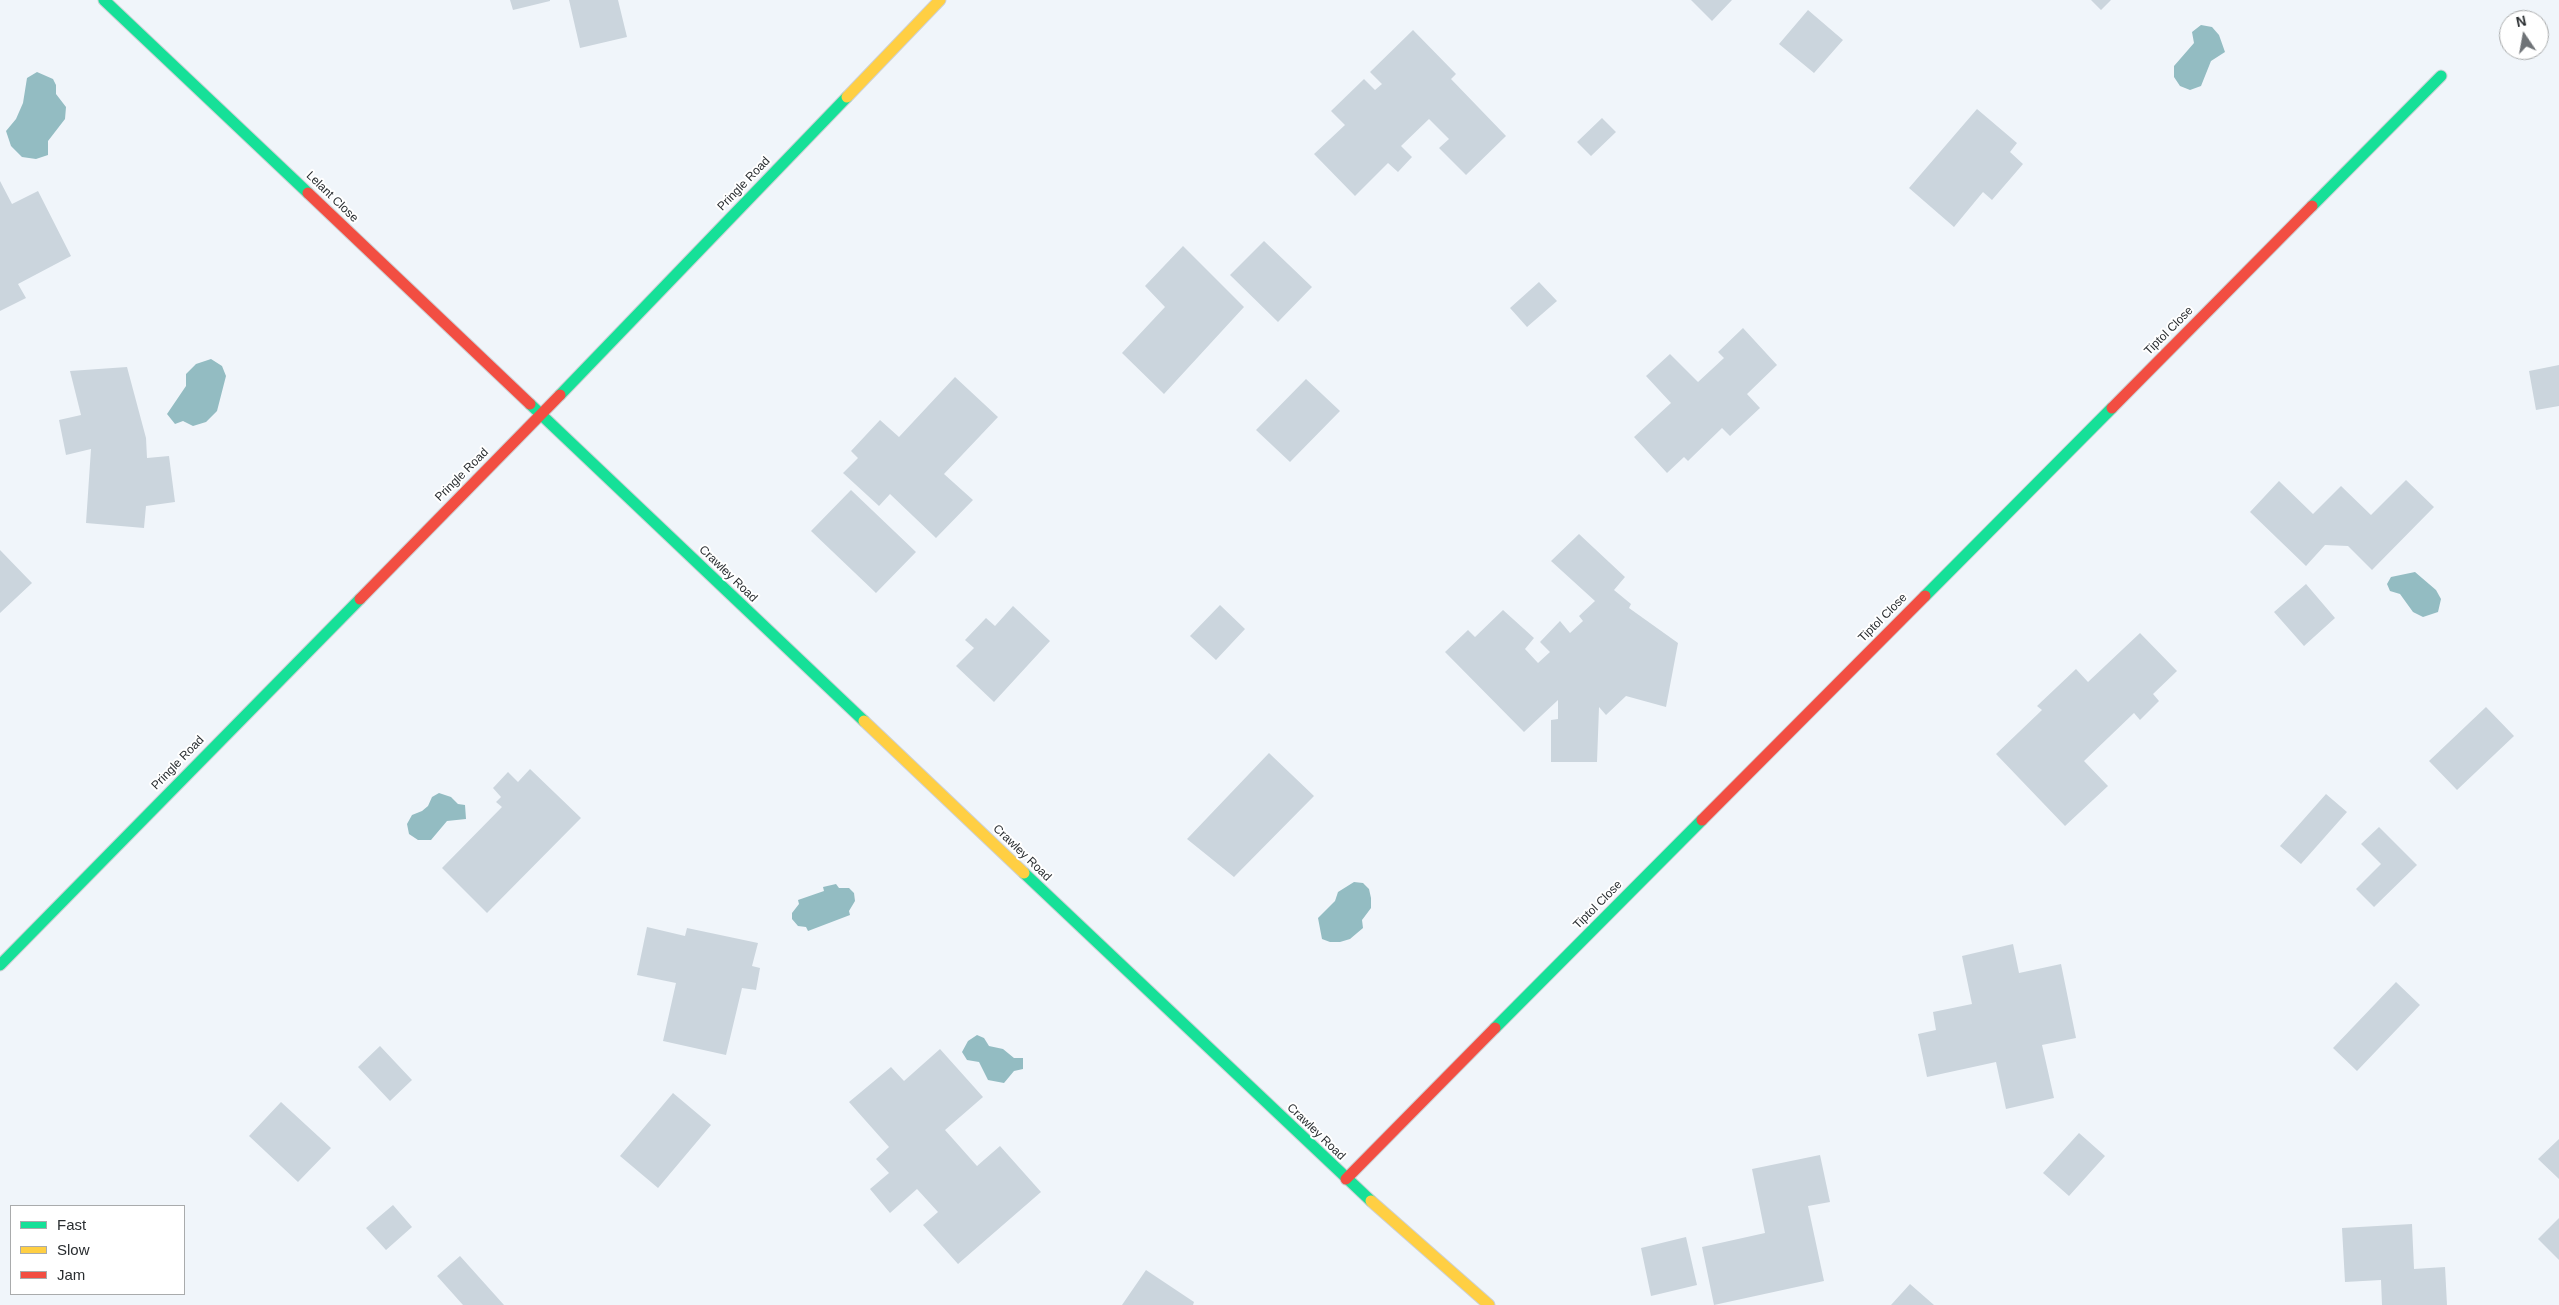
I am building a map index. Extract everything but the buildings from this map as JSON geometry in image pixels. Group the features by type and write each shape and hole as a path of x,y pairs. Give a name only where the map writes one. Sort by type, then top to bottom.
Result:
{"street":[{"name":"Lelant Close","path":"104,0 541,415"},
{"name":"Pringle Road","path":"0,965 541,415 940,0"},
{"name":"Tiptol Close","path":"1346,1179 2441,76"},
{"name":"Crawley Road","path":"541,415 1346,1179 1489,1305"}],"water":[{"path":"2201,25 2212,27 2219,35 2225,52 2211,61 2201,86 2190,90 2180,86 2174,77 2174,66 2194,43 2192,32"},
{"path":"37,72 53,79 56,85 56,94 66,107 65,119 48,141 48,155 36,159 22,157 11,146 6,131 16,119 23,103 27,78"},
{"path":"211,359 222,366 226,376 217,411 206,422 193,426 183,421 175,424 167,414 186,386 186,374 196,364"},
{"path":"2415,572 2436,590 2441,599 2438,612 2423,617 2413,612 2400,594 2390,591 2387,584 2391,577"},
{"path":"439,793 451,797 458,804 465,805 466,819 447,821 431,840 418,840 409,834 407,824 412,815 422,811 428,806 432,797"},
{"path":"1354,882 1363,883 1369,889 1371,898 1371,908 1362,920 1363,928 1350,939 1340,942 1330,942 1322,939 1318,918 1335,901 1338,892"},
{"path":"836,884 839,888 849,888 854,893 855,901 849,911 850,915 808,931 806,927 798,926 792,919 792,913 799,904 798,900 824,891 823,887"},
{"path":"977,1035 984,1038 989,1046 1003,1049 1014,1058 1023,1058 1023,1069 1014,1071 1004,1083 988,1080 979,1062 967,1060 962,1052 968,1041"}],"traffic: fast":[{"path":"104,0 308,193"},
{"path":"2312,206 2441,76"},
{"path":"560,395 847,97"},
{"path":"530,404 864,721"},
{"path":"1925,596 2112,408"},
{"path":"0,965 360,599"},
{"path":"1495,1028 1702,820"},
{"path":"1024,873 1371,1201"}],"traffic: slow":[{"path":"847,97 940,0"},
{"path":"864,721 1024,873"},
{"path":"1371,1201 1489,1305"}],"traffic: jam":[{"path":"308,193 530,404"},
{"path":"2112,408 2312,206"},
{"path":"360,599 560,395"},
{"path":"1702,820 1925,596"},
{"path":"1346,1179 1495,1028"}]}
